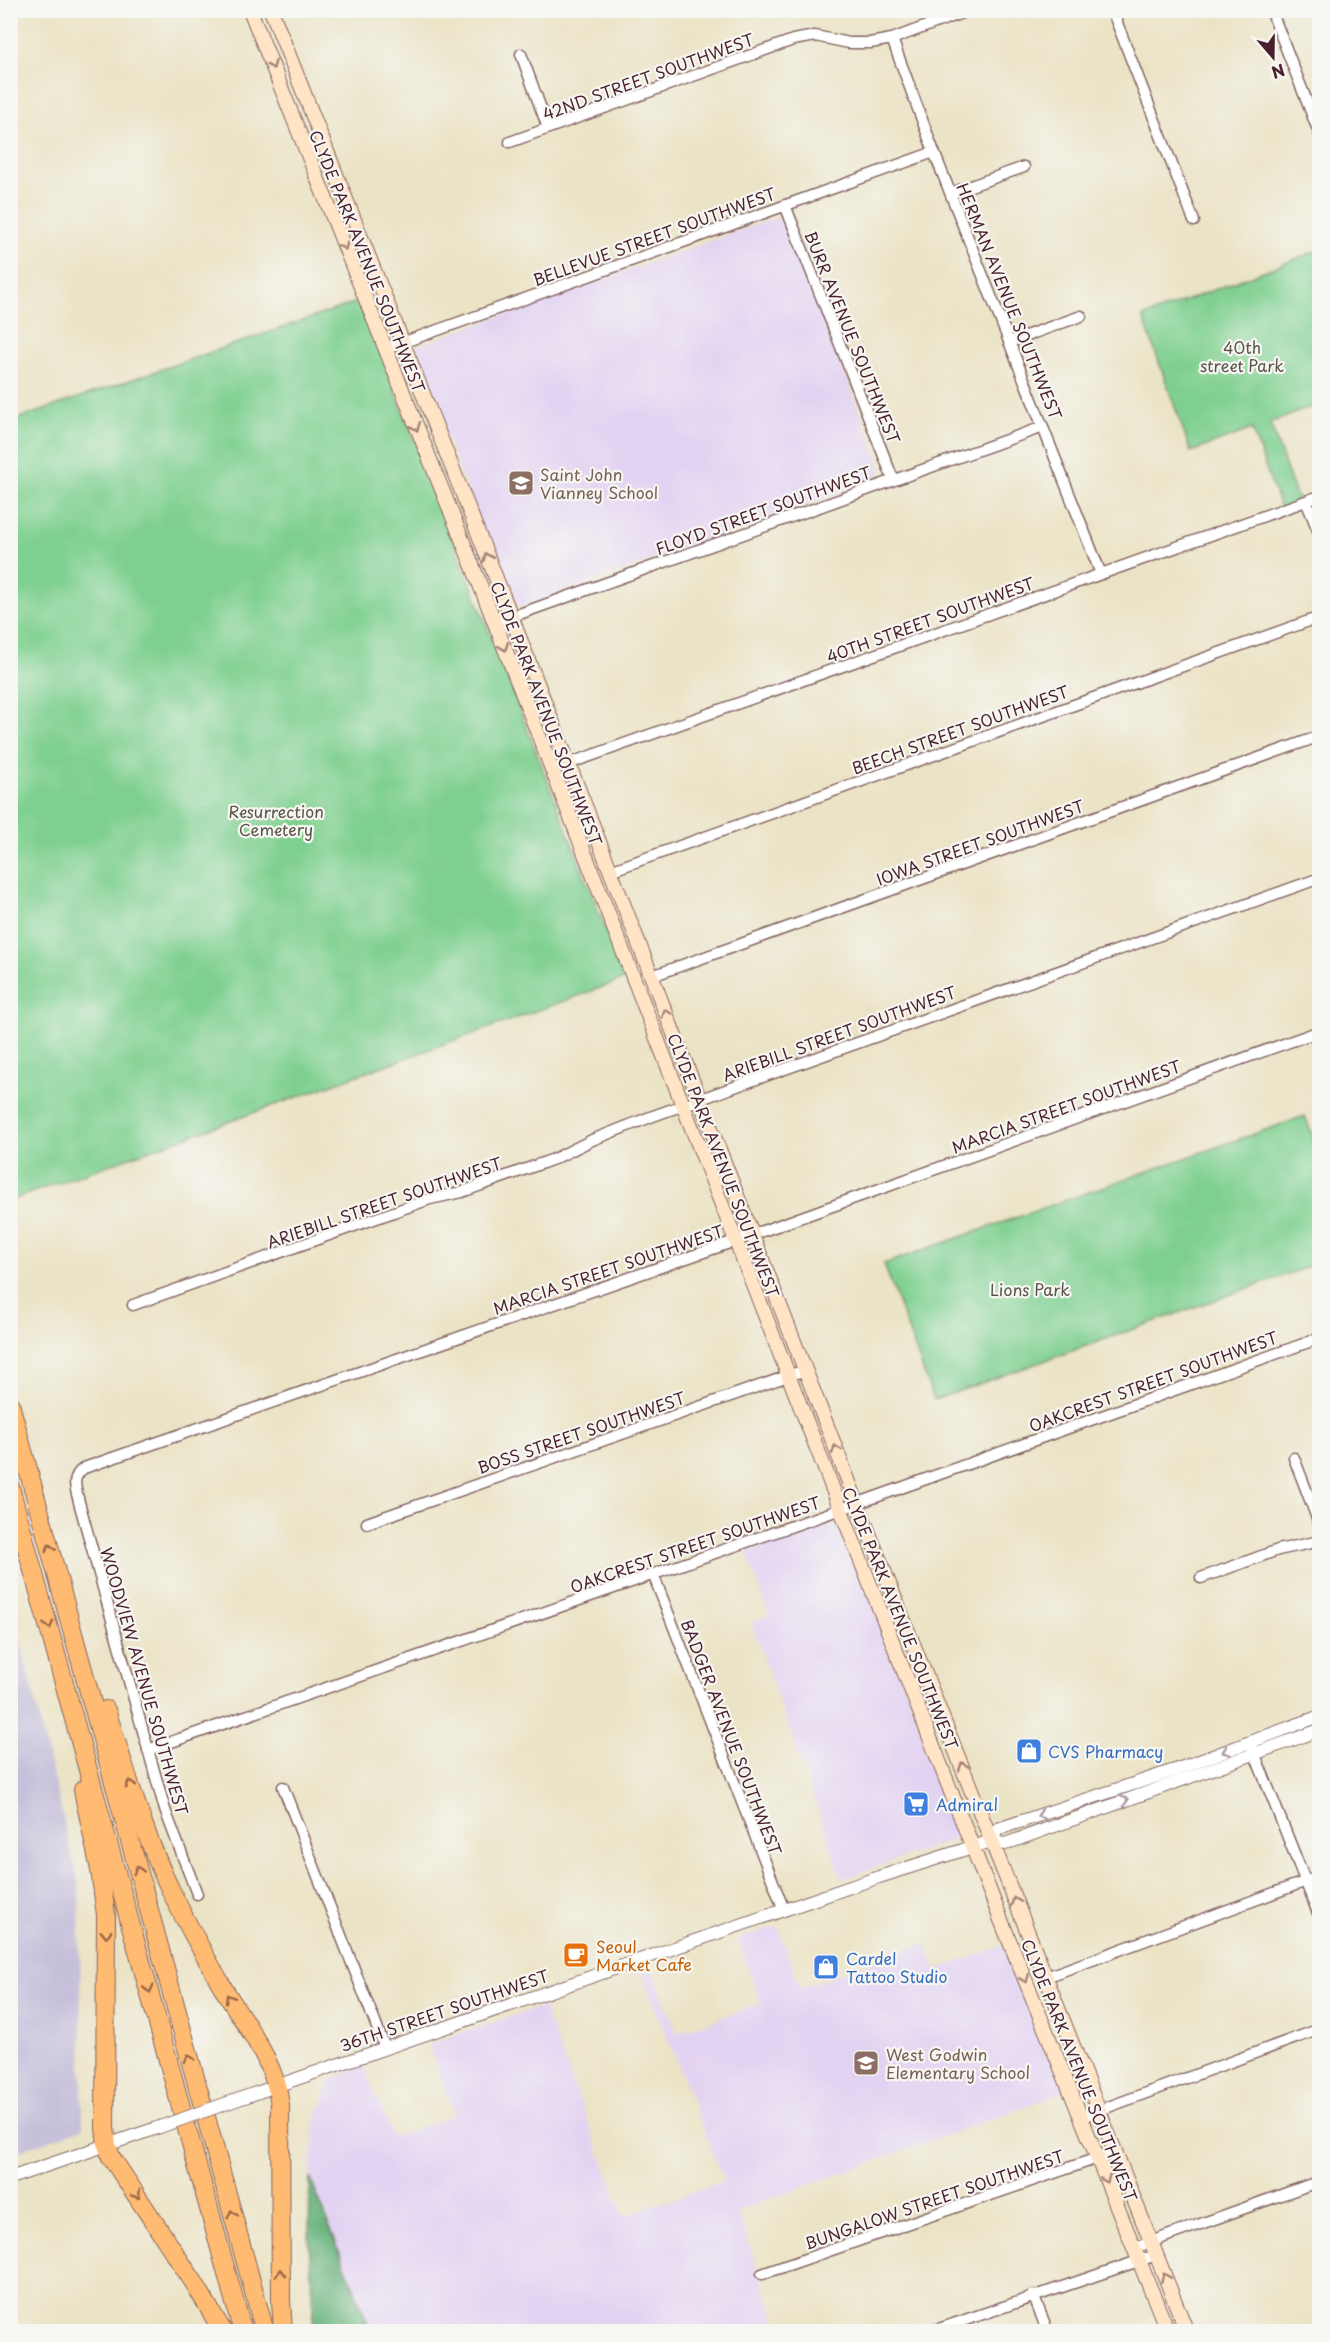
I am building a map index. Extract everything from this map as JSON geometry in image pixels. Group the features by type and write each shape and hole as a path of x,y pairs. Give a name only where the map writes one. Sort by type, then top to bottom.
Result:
{"highway":[{"path":"10,1404 265,2331"},
{"path":"10,1487 243,2331"},
{"path":"65,1605 105,1706 141,1818 163,1875 205,1958 260,2048 277,2086 280,2105 283,2331"},
{"path":"56,1649 105,1902 107,1933 105,2128 107,2145 111,2157 195,2284 223,2331"}],"main road":[{"name":"CLYDE PARK AVENUE SOUTHWEST","path":"270,10 511,616 857,1503 1187,2331"},
{"name":"CLYDE PARK AVENUE SOUTHWEST","path":"251,13 494,623 973,1846 1168,2331"}],"street":[{"path":"251,13 270,10"},
{"name":"42ND STREET SOUTHWEST","path":"510,142 793,39 815,36 849,43 892,39 970,10"},
{"path":"1112,10 1194,221"},
{"path":"1271,10 1320,135"},
{"name":"HERMAN AVENUE SOUTHWEST","path":"892,39 934,152 1101,574"},
{"path":"521,54 548,128"},
{"name":"BELLEVUE STREET SOUTHWEST","path":"385,349 934,152"},
{"path":"951,193 1024,167"},
{"name":"BURR AVENUE SOUTHWEST","path":"785,206 893,479"},
{"path":"1009,342 1081,316"},
{"name":"FLOYD STREET SOUTHWEST","path":"494,623 1043,427"},
{"name":"40TH STREET SOUTHWEST","path":"551,770 1320,496"},
{"path":"1306,501 1320,536"},
{"name":"BEECH STREET SOUTHWEST","path":"610,870 1320,617"},
{"name":"IOWA STREET SOUTHWEST","path":"652,976 1320,736"},
{"name":"ARIEBILL STREET SOUTHWEST","path":"133,1305 430,1200 462,1192 554,1159 592,1140 683,1105 1320,878"},
{"name":"MARCIA STREET SOUTHWEST","path":"76,1474 84,1468 1320,1031"},
{"name":"OAKCREST STREET SOUTHWEST","path":"148,1750 840,1509 1320,1338"},
{"name":"BOSS STREET SOUTHWEST","path":"367,1522 805,1370"},
{"path":"1294,1458 1320,1526"},
{"name":"WOODVIEW AVENUE SOUTHWEST","path":"76,1474 74,1481 79,1503 165,1810 197,1894"},
{"path":"1201,1578 1278,1550 1320,1541"},
{"name":"BADGER AVENUE SOUTHWEST","path":"653,1574 784,1910"},
{"name":"36TH STREET SOUTHWEST","path":"10,2178 973,1846 991,1841 1005,1844 1252,1748 1320,1716"},
{"name":"36TH STREET SOUTHWEST","path":"1252,1748 1320,1730"},
{"path":"1252,1748 1320,1918"},
{"path":"283,1786 385,2048"},
{"path":"1046,1977 1320,1876"},
{"path":"1081,2117 1320,2029"},
{"name":"BUNGALOW STREET SOUTHWEST","path":"762,2274 1115,2152"},
{"path":"930,2331 1033,2295 1320,2181"},
{"path":"1033,2295 1048,2331"}],"shaded area":[{"path":"775,218 788,226 882,469 878,479 524,606 512,603 412,351 419,345"},
{"path":"826,1523 842,1525 959,1826 953,1840 842,1879 751,1622 769,1615 746,1551"},
{"path":"11,1601 79,1885 83,2128 11,2154"},
{"path":"778,1926 800,1988 925,1943 936,1970 1007,1944 1065,2092 737,2211 780,2331 371,2331 310,2177 315,2123 331,2079 364,2066 393,2137 455,2115 428,2044 543,2006 624,2216 724,2181 641,1972 652,1968 677,2033 761,2004 738,1939"}],"green space":[{"name":"40th street Park","path":"1319,250 1319,404 1270,423 1298,501 1281,510 1252,429 1191,452 1143,317"},
{"name":"Resurrection Cemetery","path":"360,301 625,979 11,1200 11,421"},
{"name":"Lions Park","path":"1305,1116 1319,1153 1319,1263 934,1400 884,1264"},
{"path":"310,2177 371,2331 314,2331 309,2240"}],"place":[{"name":"Saint John Vianney School","path":"521,483"},
{"name":"CVS Pharmacy","path":"1029,1751"},
{"name":"Admiral","path":"916,1804"},
{"name":"Seoul Market Cafe","path":"576,1955"},
{"name":"Cardel Tattoo Studio","path":"826,1967"},
{"name":"West Godwin Elementary School","path":"866,2063"}]}
